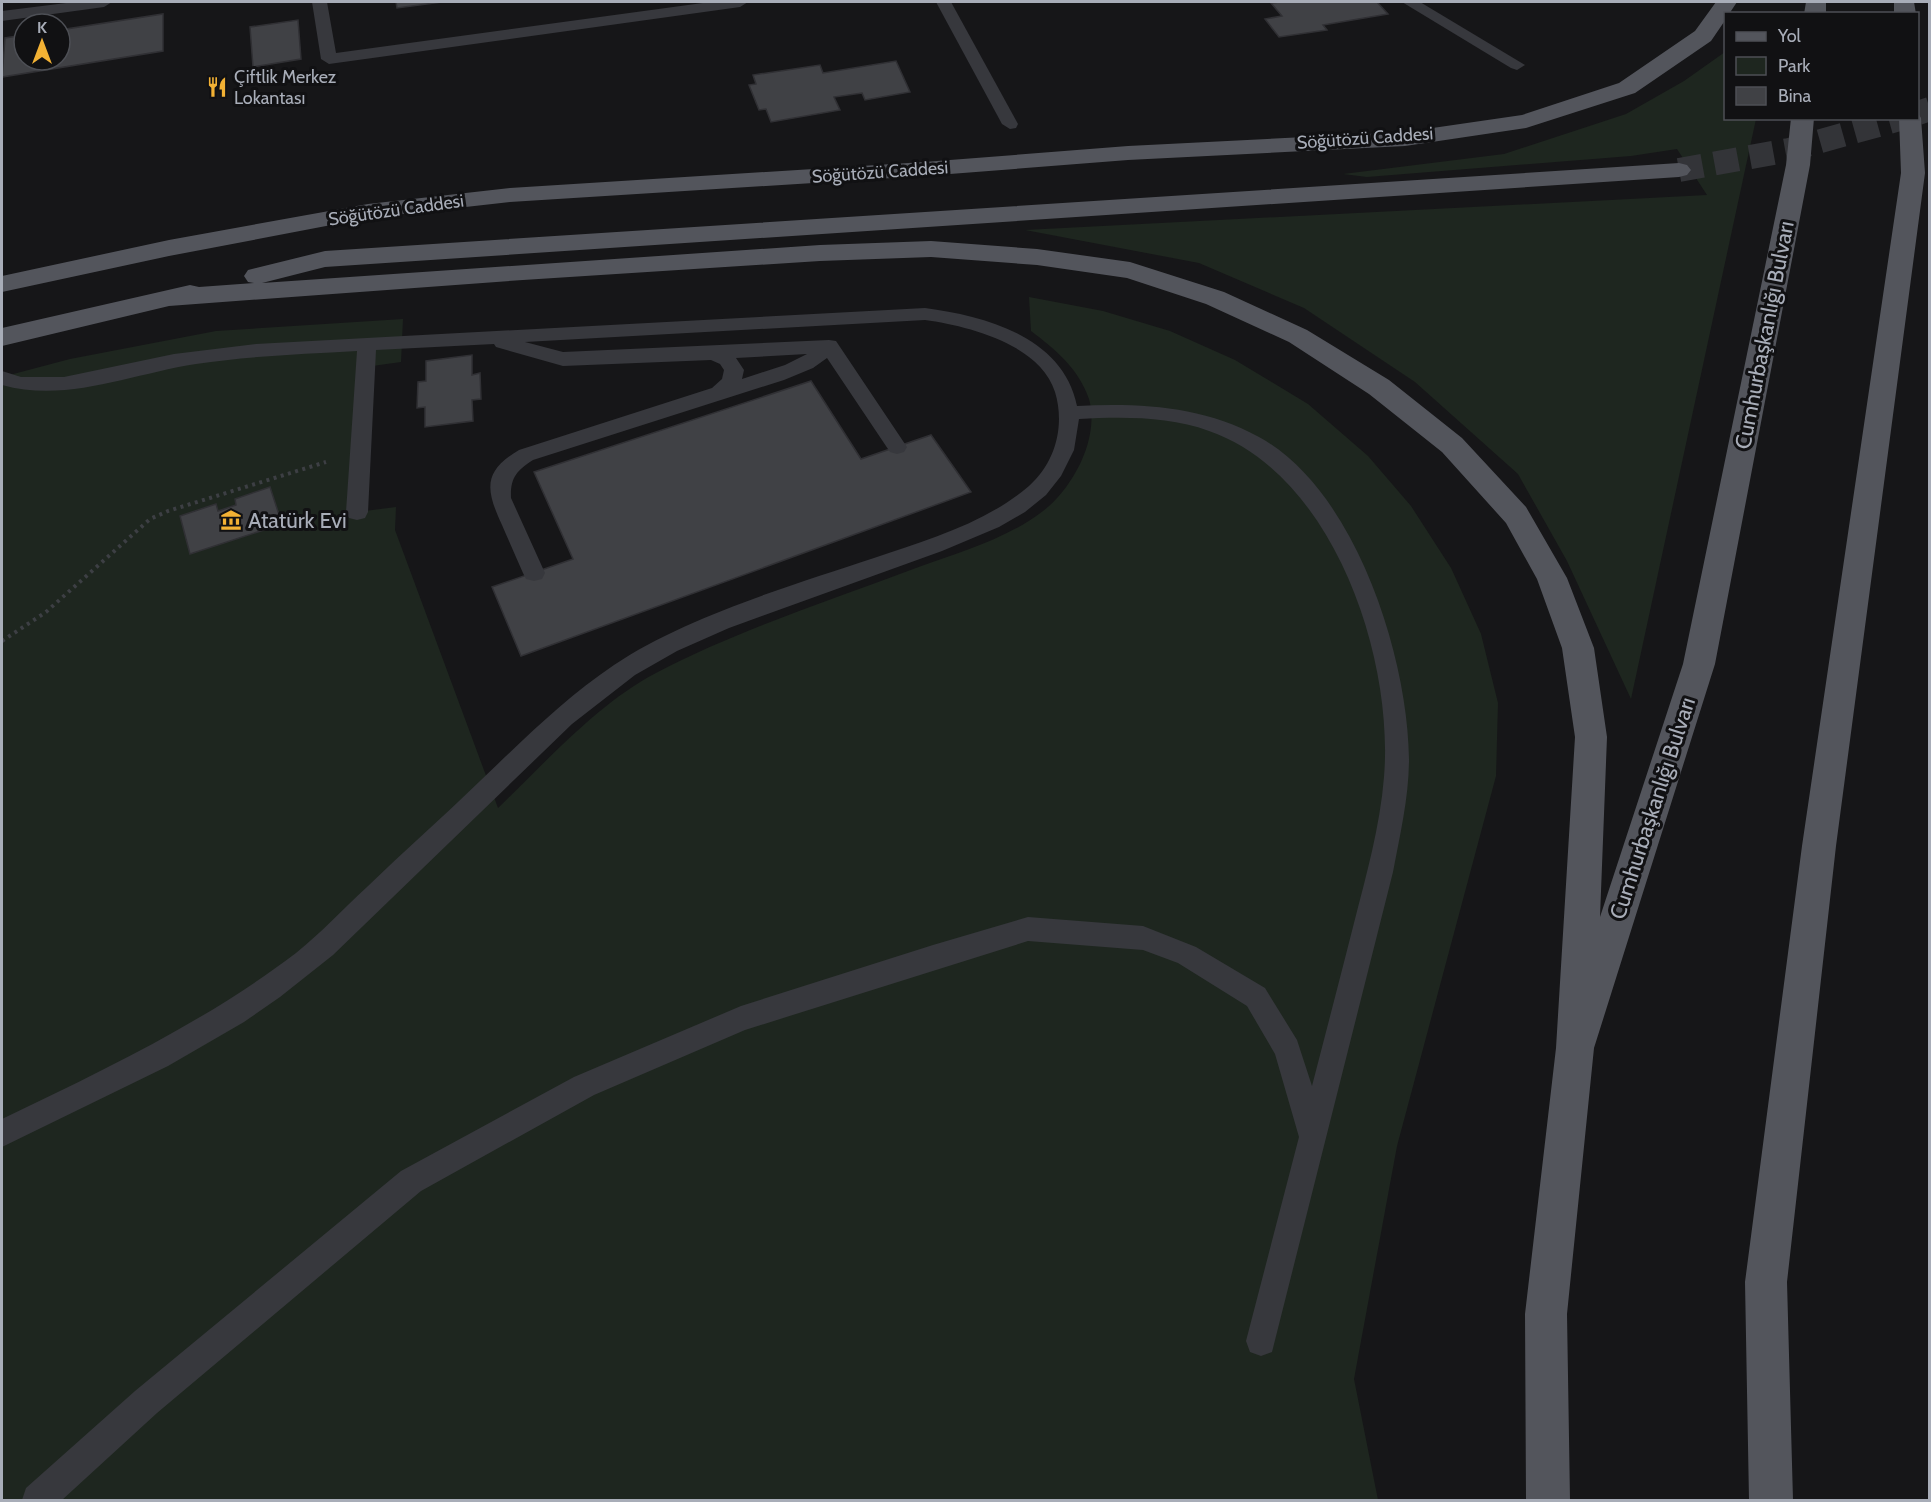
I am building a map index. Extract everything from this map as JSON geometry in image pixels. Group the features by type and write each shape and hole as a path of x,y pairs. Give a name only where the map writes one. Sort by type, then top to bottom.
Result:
{"main road":[{"name":"Söğütözü Caddesi","path":"2,284 169,248 368,211 510,195 900,171 1140,152 1405,139 1526,121 1627,88 1703,36 1726,2"},
{"name":"Cumhurbaşkanlığı Bulvarı","path":"1548,1500 1546,1314 1575,1048 1699,664 1798,165 1803,120"},
{"path":"1771,1500 1766,1282 1821,835 1875,433 1913,173 1910,120"},
{"name":"Söğütözü Caddesi","path":"2,337 325,259 1679,170"},
{"path":"169,298 523,272 820,253 931,249 1037,256 1130,270 1215,298 1298,336 1379,387 1452,445 1516,515 1552,578 1578,648 1591,737 1575,1048"}],"lane":[{"path":"2,16 104,2"},
{"path":"319,2 329,59 740,2"},
{"path":"943,2 1010,124"},
{"path":"1410,2 1517,65"},
{"path":"2,378 25,384 65,384 213,354 925,314 951,316 999,331 1036,354 1051,369 1061,384 1069,402 1070,425 1057,467 1044,485 1007,513 959,534 702,629 640,660 582,700 307,960 248,1004 185,1043 2,1133"},
{"path":"534,573 501,498 499,486 502,474 511,463 525,455 801,366 818,358 829,346 834,332 834,319"},
{"path":"488,338 563,359 829,346"},
{"path":"357,512 367,344"},
{"path":"829,346 897,447"},
{"path":"713,353 727,359 734,370 731,382 719,393"},
{"path":"1069,412 1139,410 1175,413 1214,424 1250,440 1287,467 1315,496 1342,543 1374,618 1387,664 1395,713 1397,763 1391,816 1380,872 1261,1341"},
{"path":"38,1500 146,1402 411,1181 584,1086 741,1019 1018,932 1029,929 1143,938 1187,955 1256,997 1287,1049 1313,1137"}],"path":[{"path":"2,641 46,612 150,519 168,511 361,451"}],"green space":[{"path":"1724,53 1724,120 1756,120 1631,699 1567,561 1518,474 1415,382 1304,308 1199,263 1025,230 1707,195 1677,149 1631,156 1367,177 1343,174 1504,154 1626,114 1684,81"},
{"path":"1029,297 1103,311 1170,331 1235,360 1308,404 1368,456 1411,506 1451,568 1481,634 1498,703 1496,776 1397,1146 1354,1379 1378,1500 2,1500 2,377 70,359 216,331 403,319 401,362 365,367 357,512 396,507 395,530 498,808 593,717 613,700 656,673 751,630 998,537 1029,521 1054,501 1074,476 1081,461 1091,430 1091,414 1085,388 1073,369 1031,331"}],"building":[{"path":"396,2 442,2 397,8"},
{"path":"1377,2 1388,14 1323,25 1327,30 1279,37 1265,19 1282,16 1271,3"},
{"path":"163,14 163,51 72,66 72,28"},
{"path":"298,20 301,59 253,67 250,27"},
{"path":"12,37 12,72 33,72 2,77 5,38"},
{"path":"896,61 910,92 865,100 862,93 834,97 840,110 771,122 766,109 759,110 749,85 756,84 753,75 820,65 823,73"},
{"path":"472,355 472,375 480,373 481,399 472,400 473,421 425,427 425,407 417,408 418,382 426,381 426,361"},
{"path":"811,381 861,459 931,435 971,492 521,656 492,587 573,559 534,472"},
{"name":"Atatürk Evi","path":"270,487 282,524 190,554 180,516 216,504 218,511 236,505 235,499"}],"tunnel":[{"path":"1919,113 1930,109"},
{"path":"1679,170 1789,150 1896,120"}],"place":[{"name":"Çiftlik Merkez Lokantası","path":"217,87"},
{"name":"Atatürk Evi","path":"231,520"}]}
